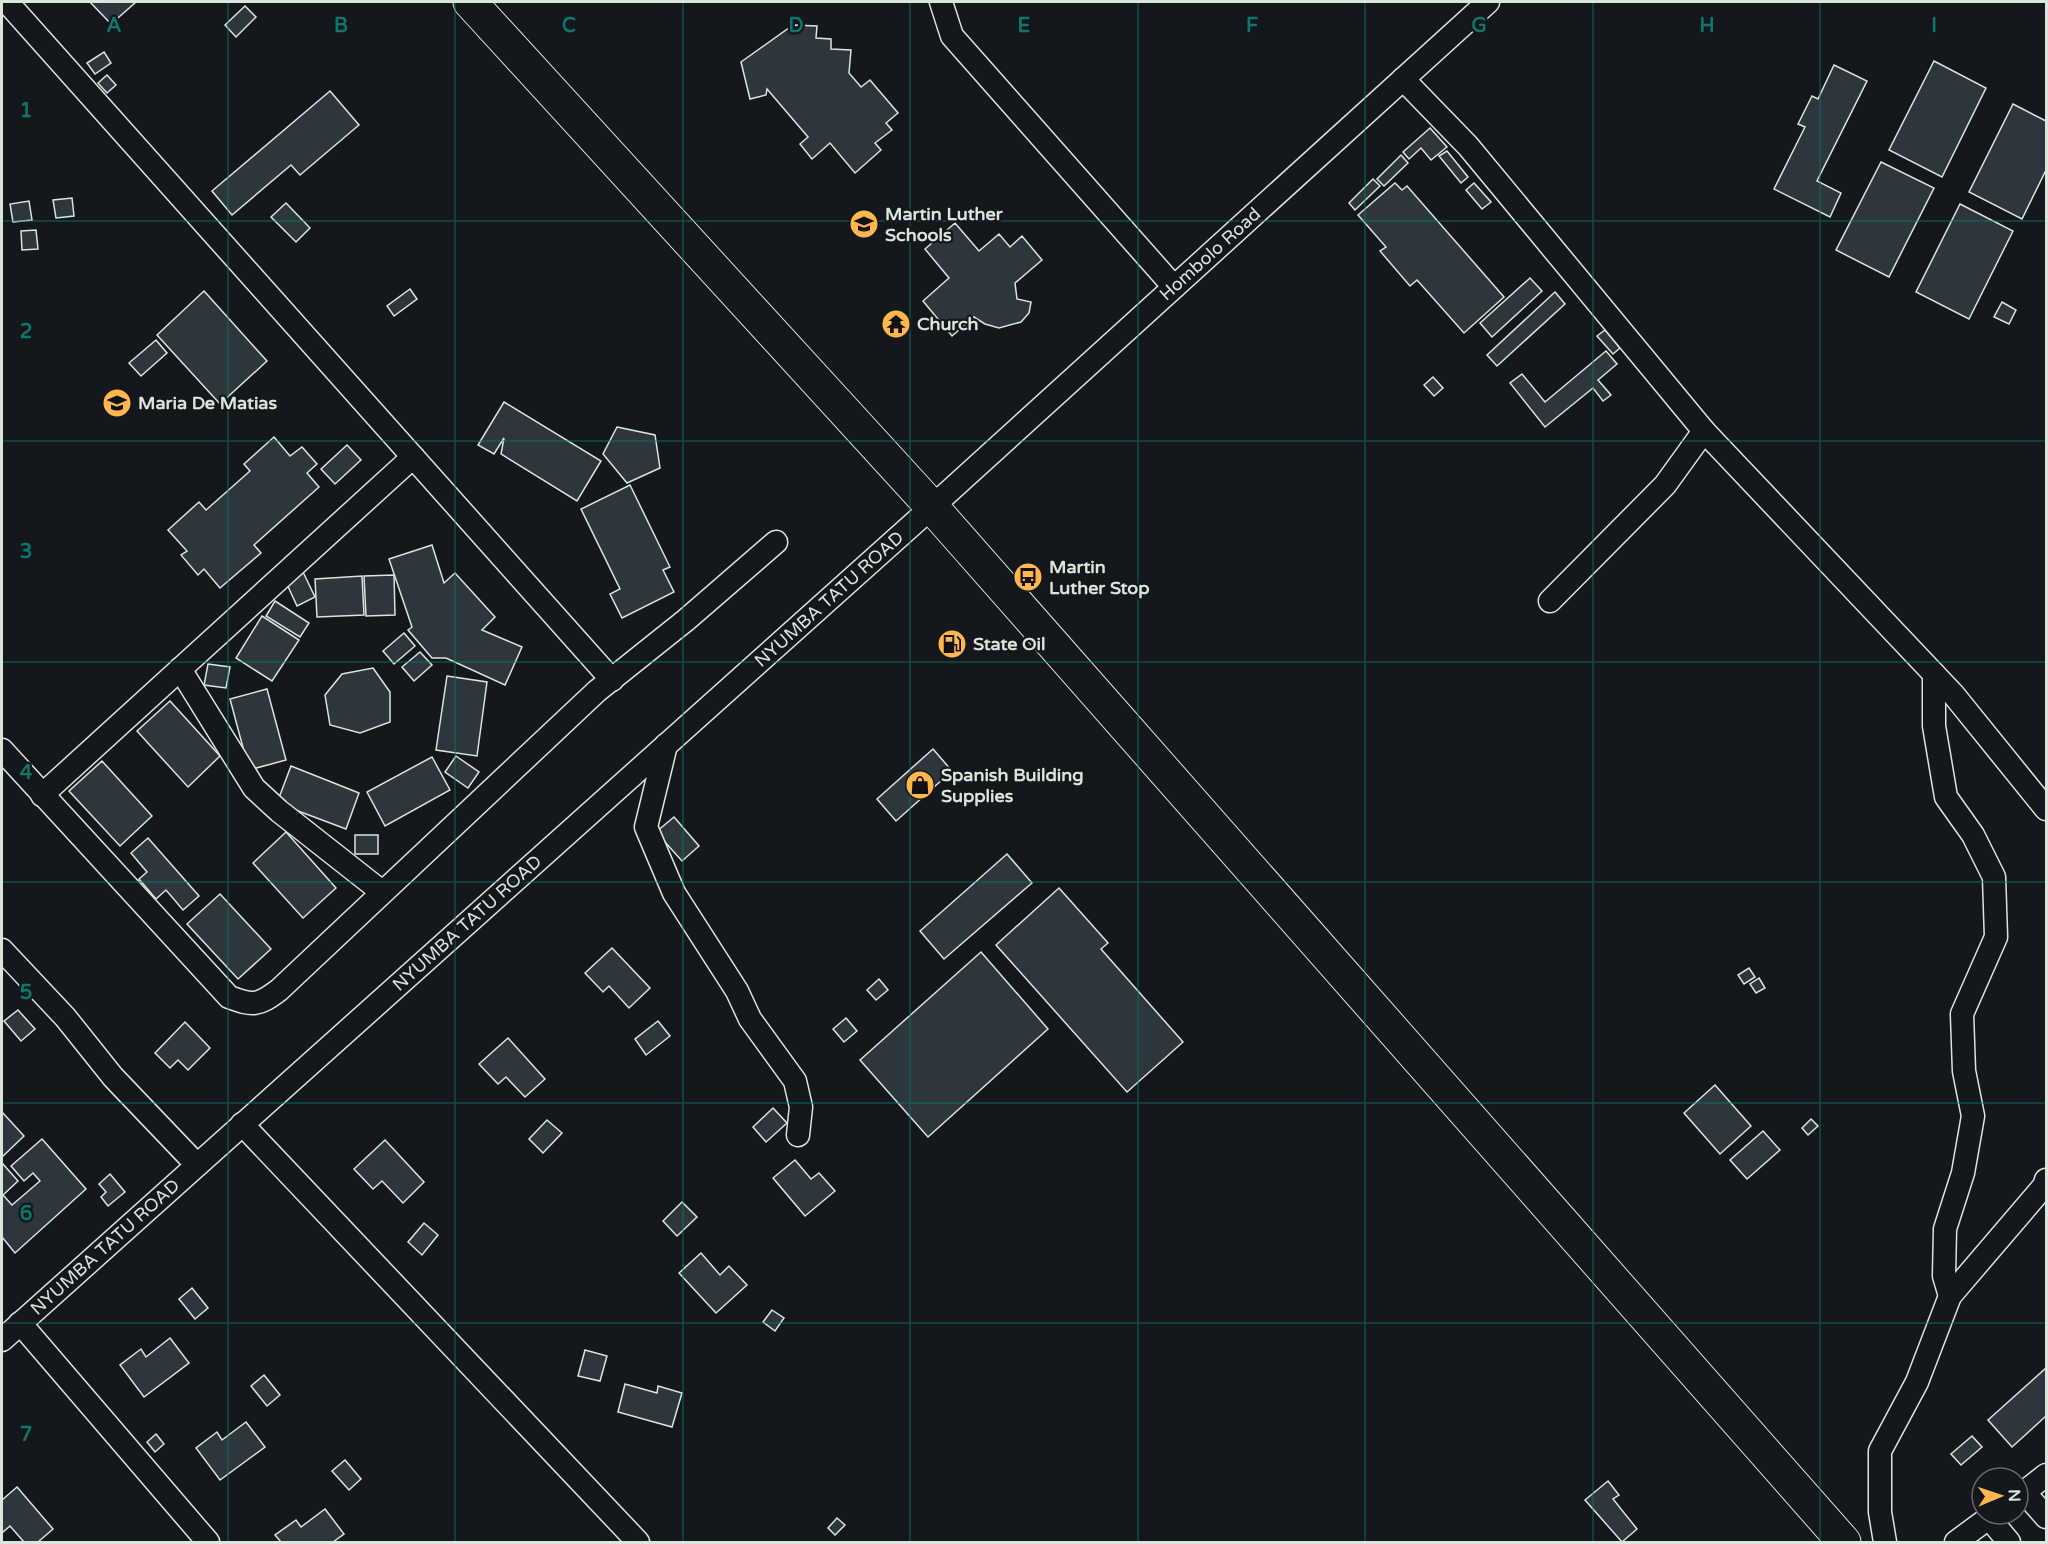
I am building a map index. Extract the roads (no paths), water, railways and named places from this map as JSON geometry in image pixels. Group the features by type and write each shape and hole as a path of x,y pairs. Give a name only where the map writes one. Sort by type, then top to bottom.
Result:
{"highway":[{"path":"470,2 932,507 1844,1542"}],"street":[{"path":"7,2 612,680"},
{"path":"941,2 952,36 1174,287"},
{"name":"Hombolo Road","path":"932,507 1488,2"},
{"path":"1403,79 1468,147 1704,431 1953,694 2046,809"},
{"path":"1550,601 1665,485 1704,431"},
{"path":"42,795 413,457"},
{"name":"NYUMBA TATU ROAD","path":"2,1340 932,507"},
{"path":"2,750 229,997 249,1004 263,1002 279,990 597,691 678,628 776,542"},
{"path":"180,669 254,788 279,811 382,892"},
{"path":"1934,674 1934,726 1946,797 1973,835 1994,877 1996,937 1962,1014 1964,1071 1973,1116 1963,1173 1945,1229 1944,1276 1950,1296"},
{"path":"666,745 646,827 674,893 737,992 750,1018 795,1082 801,1107 798,1135"},
{"path":"2,950 65,1017 113,1077 197,1164"},
{"path":"242,1124 638,1542"},
{"path":"1886,1542 1880,1512 1880,1451 1917,1382 1950,1296 2043,1186 2046,1179"},
{"path":"20,1323 208,1542"},
{"path":"2030,1487 2046,1475"},
{"path":"2030,1502 2046,1517"},
{"path":"1956,1542 1978,1526"},
{"path":"1998,1526 2009,1542"}],"place":[{"name":"Martin Luther Schools","path":"864,224"},
{"name":"Church","path":"896,324"},
{"name":"Maria De Matias","path":"117,403"},
{"name":"Martin Luther Stop","path":"1028,577"},
{"name":"State Oil","path":"952,644"},
{"name":"Spanish Building Supplies","path":"920,785"}]}
